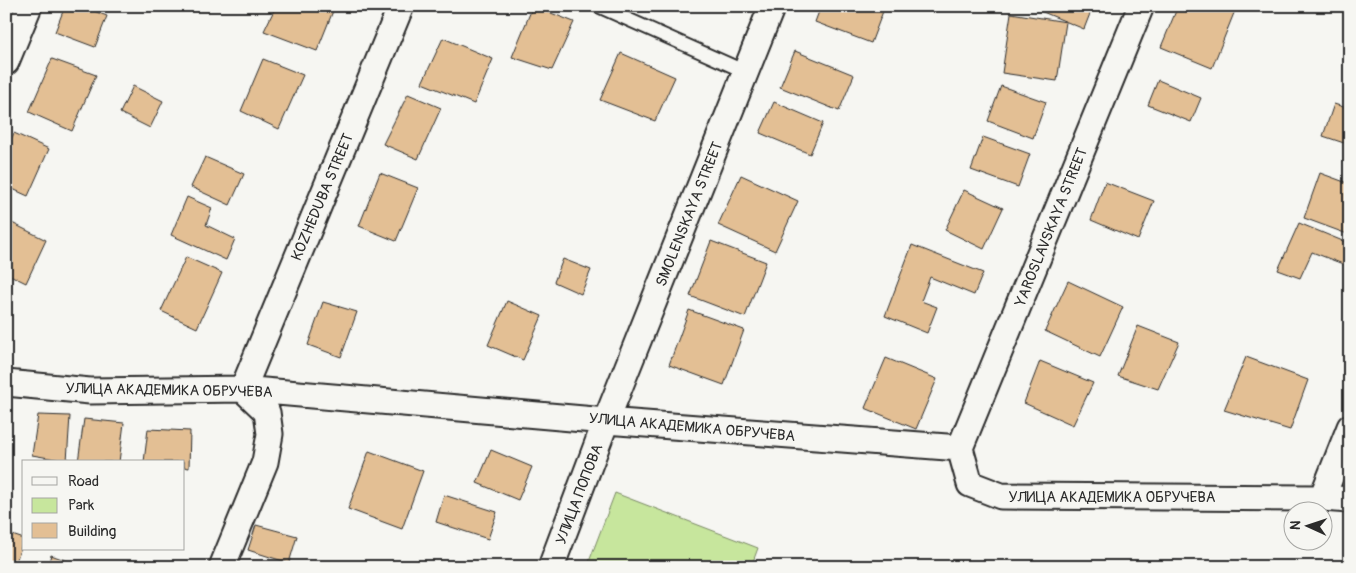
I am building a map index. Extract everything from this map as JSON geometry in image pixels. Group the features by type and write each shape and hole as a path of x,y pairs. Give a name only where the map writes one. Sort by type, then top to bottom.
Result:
{"street":[{"path":"6,62 29,6"},
{"name":"KOZHEDUBA STREET","path":"243,388 401,6"},
{"name":"SMOLENSKAYA STREET","path":"606,421 772,6"},
{"name":"YAROSLAVSKAYA STREET","path":"960,448 1141,6"},
{"name":"УЛИЦА АКАДЕМИКА ОБРУЧЕВА","path":"6,383 90,391 243,388 606,421 960,448 970,484 1001,496 1322,498 1350,500"},
{"path":"222,567 265,462 270,434 267,412 243,388"},
{"name":"УЛИЦА ПОПОВА","path":"551,567 606,421"},
{"path":"1322,498 1350,427"}],"lane":[{"path":"598,6 746,72"}],"green space":[{"path":"615,493 758,548 751,567 587,567"}],"building":[{"path":"65,6 81,6 107,16 95,47 55,32"},
{"path":"276,6 335,6 317,51 264,31"},
{"path":"533,6 574,22 552,70 512,57"},
{"path":"821,6 885,6 871,43 815,22"},
{"path":"1040,6 1093,6 1084,29 1038,10"},
{"path":"1178,6 1231,6 1236,8 1212,68 1161,47"},
{"path":"1011,13 1066,22 1057,81 1002,73"},
{"path":"443,38 493,59 474,104 422,83"},
{"path":"795,51 854,75 839,111 780,87"},
{"path":"621,53 675,77 655,121 600,100"},
{"path":"52,59 96,75 72,131 29,112"},
{"path":"263,59 303,75 279,129 241,111"},
{"path":"1158,80 1201,98 1191,122 1148,105"},
{"path":"133,86 163,101 150,128 120,113"},
{"path":"1001,86 1046,102 1033,138 988,121"},
{"path":"408,94 441,108 418,159 383,144"},
{"path":"774,102 823,123 810,154 760,133"},
{"path":"1334,104 1350,109 1350,145 1323,136"},
{"path":"14,133 49,149 28,196 6,186 6,150"},
{"path":"983,137 1030,154 1018,187 971,170"},
{"path":"205,157 244,174 230,205 191,187"},
{"path":"380,173 418,188 396,241 359,226"},
{"path":"1320,173 1350,184 1350,235 1304,218"},
{"path":"741,175 798,201 775,251 718,225"},
{"path":"1105,182 1154,201 1138,240 1091,220"},
{"path":"964,190 1003,208 984,249 945,230"},
{"path":"187,197 212,208 206,225 235,239 226,260 171,235"},
{"path":"6,220 46,240 26,283 6,273"},
{"path":"1299,223 1350,244 1350,262 1348,266 1312,252 1300,278 1278,270"},
{"path":"711,241 766,262 745,317 690,296"},
{"path":"912,245 983,273 974,295 930,277 921,301 937,307 927,333 885,316"},
{"path":"186,257 222,273 197,328 161,311"},
{"path":"563,259 591,270 581,294 554,282"},
{"path":"1068,281 1123,307 1100,357 1045,331"},
{"path":"507,301 542,316 523,360 488,345"},
{"path":"323,302 357,312 341,357 308,345"},
{"path":"689,310 744,330 724,385 669,365"},
{"path":"1138,326 1179,342 1158,389 1118,376"},
{"path":"1246,357 1308,380 1290,430 1224,410"},
{"path":"886,358 937,379 916,429 865,408"},
{"path":"1040,361 1093,383 1073,425 1024,403"},
{"path":"38,415 70,416 67,460 32,455"},
{"path":"84,419 124,423 119,460 78,460"},
{"path":"148,429 190,431 189,468 185,467 185,460 144,460"},
{"path":"491,450 532,467 518,500 477,483"},
{"path":"369,451 423,471 402,529 348,509"},
{"path":"444,495 497,512 488,539 436,522"},
{"path":"256,525 297,536 289,563 248,550"},
{"path":"6,533 22,538 22,545 14,567 6,567"},
{"path":"51,555 84,567 47,567"}]}
